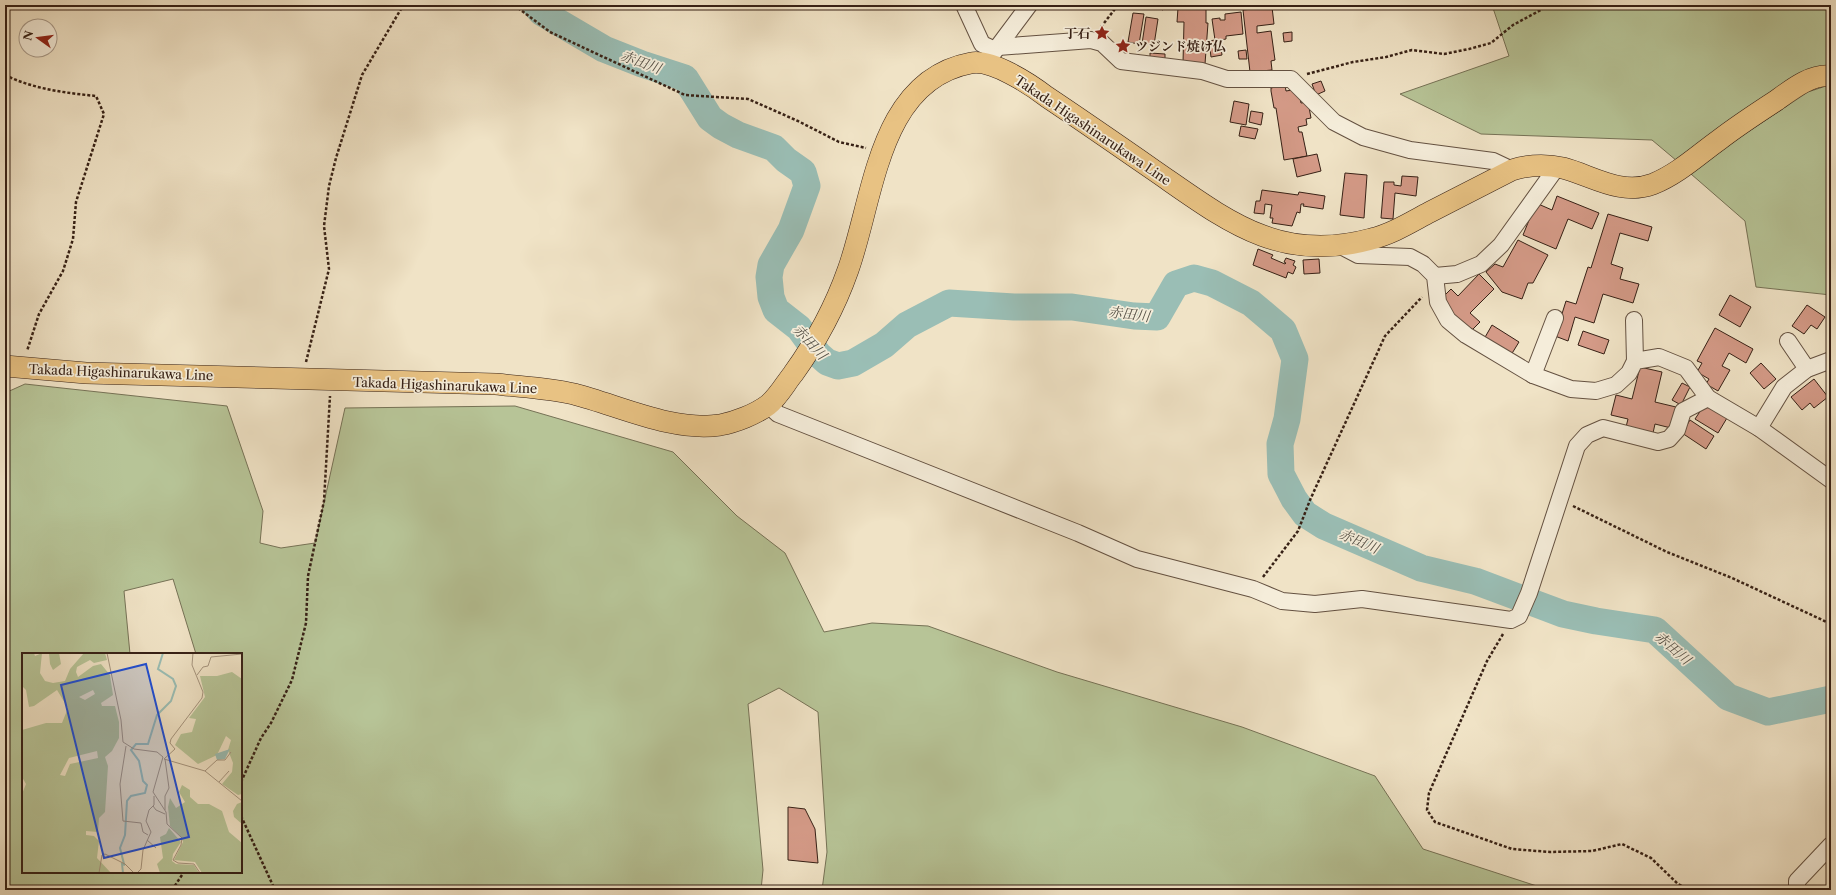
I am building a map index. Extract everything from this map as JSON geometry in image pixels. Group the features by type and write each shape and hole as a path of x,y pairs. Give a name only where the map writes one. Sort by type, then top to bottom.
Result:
{"main road":[{"name":"Takada Higashinarukawa Line","path":"13,367 86,373 302,378 330,381 496,384 543,388 573,394 683,425 706,426 723,424 746,417 768,405 804,359 820,332 837,300 849,267 883,151 892,127 906,102 921,86 936,76 954,68 972,63 993,53 1033,87 1223,218 1241,227 1278,240 1298,245 1322,247 1372,239 1398,229 1512,170 1527,166 1556,167 1606,185 1637,189 1654,184 1674,174 1734,128 1803,82 1825,75 1831,76"}],"street":[{"path":"964,5 982,44 993,53 1091,40 1102,43 1121,61 1202,71 1227,79 1291,79 1334,122 1363,137 1410,150 1493,161 1512,170"},
{"path":"993,53 1029,5"},
{"path":"1435,276 1457,274 1481,264 1501,245 1556,167"},
{"path":"1338,245 1358,255 1410,257 1423,264 1435,276 1438,302 1448,320 1466,336 1533,375 1571,389 1596,391 1616,385 1629,373 1635,361 1634,320"},
{"path":"1533,375 1555,318"},
{"path":"1788,341 1807,369"},
{"path":"1635,361 1659,357 1686,368 1708,398 1759,428 1831,480"},
{"path":"1759,428 1784,387 1807,369 1831,360"},
{"path":"768,405 778,414 1078,533 1137,559 1253,589 1282,601 1315,604 1362,599 1515,618 1529,593 1577,446 1587,435 1603,428 1658,442 1669,440 1677,430 1683,411 1708,398"},
{"path":"1797,890 1798,881 1831,845"}],"path":[{"path":"302,378 329,269 324,226 329,186 336,158 362,75 401,9 405,5"},
{"path":"514,5 550,32 685,95 748,99 798,121 839,142 883,151"},
{"path":"1091,40 1118,5"},
{"path":"1291,79 1353,62 1386,57 1412,50 1444,54 1491,43 1513,25 1550,5"},
{"path":"5,75 16,81 68,94 96,96 104,114 76,202 73,239 63,271 39,314 13,367"},
{"path":"1253,589 1271,569 1298,531 1310,500 1385,336 1406,316 1424,294 1435,276"},
{"path":"242,780 261,738 271,723 292,680 306,622 308,576 324,501 330,414 330,381"},
{"path":"1559,500 1667,552 1732,578 1831,624"},
{"path":"1515,618 1487,661 1429,793 1427,810 1434,822 1512,849 1550,852 1592,852 1622,844 1651,858 1678,884 1691,890"},
{"path":"242,818 275,890"},
{"path":"172,890 183,873"}],"green space":[{"path":"1492,5 1831,5 1831,68 1677,161 1652,140 1481,134 1400,94 1509,56"},
{"path":"1826,86 1831,87 1831,295 1756,287 1745,221 1691,174 1740,137 1808,92"},
{"path":"25,384 227,406 263,511 260,543 281,548 315,543 345,408 515,406 673,452 737,516 785,553 824,632 872,623 928,626 1057,672 1242,727 1375,776 1423,849 1549,890 822,890 827,852 818,712 779,688 748,704 763,870 761,890 250,890 245,888 232,890 5,890 5,393"}],"building":[{"path":"1148,5 1165,5 1163,10"},
{"path":"1272,7 1274,24 1257,26 1257,33 1271,31 1275,60 1271,61 1272,70 1250,72 1243,10"},
{"path":"1178,8 1206,9 1206,23 1208,23 1205,64 1183,63 1184,22 1177,22"},
{"path":"1241,12 1243,34 1226,36 1226,39 1220,40 1222,55 1211,57 1209,41 1215,40 1212,19 1220,18 1220,20 1225,20 1225,14"},
{"path":"1133,13 1144,14 1139,44 1128,42"},
{"path":"1146,17 1158,19 1154,45 1142,44"},
{"path":"1292,32 1292,41 1284,42 1283,33"},
{"path":"1246,50 1247,59 1239,59 1238,51"},
{"path":"1150,53 1165,54 1165,60 1150,59"},
{"path":"1321,81 1325,91 1316,95 1312,84"},
{"path":"1285,85 1286,91 1298,89 1301,103 1308,102 1311,118 1306,119 1307,125 1298,127 1299,132 1302,132 1307,156 1284,160 1276,108 1274,108 1271,88"},
{"path":"1234,101 1249,104 1246,125 1230,122"},
{"path":"1251,111 1263,113 1261,125 1249,122"},
{"path":"1241,126 1258,129 1255,139 1239,136"},
{"path":"1317,154 1321,171 1297,177 1293,159"},
{"path":"1345,173 1367,175 1364,218 1340,215"},
{"path":"1402,176 1418,177 1416,196 1395,193 1393,219 1381,218 1384,182 1394,182 1394,185 1401,186"},
{"path":"1262,190 1298,195 1299,192 1325,196 1323,209 1303,206 1304,204 1301,204 1300,213 1297,212 1292,226 1272,223 1273,218 1270,218 1272,205 1265,204 1264,214 1254,213 1256,201 1260,201"},
{"path":"1557,196 1599,213 1592,229 1568,219 1556,249 1523,235 1536,203 1552,210"},
{"path":"1608,214 1652,227 1648,241 1620,233 1611,264 1623,268 1620,279 1639,284 1633,303 1603,294 1594,323 1575,317 1568,341 1555,336 1566,301 1576,304 1588,267 1591,268"},
{"path":"1518,240 1548,255 1533,283 1528,283 1522,299 1502,292 1486,272 1495,264 1503,267"},
{"path":"1258,249 1273,255 1271,258 1285,264 1286,263 1284,262 1286,258 1295,261 1293,265 1296,267 1293,274 1288,272 1286,278 1253,265"},
{"path":"1319,259 1320,273 1304,274 1303,260"},
{"path":"1479,274 1494,289 1470,313 1480,322 1471,331 1440,300 1451,289 1458,296"},
{"path":"1730,295 1751,307 1740,327 1719,315"},
{"path":"1807,305 1825,317 1817,329 1811,325 1804,334 1792,326"},
{"path":"1492,325 1519,342 1511,355 1484,339"},
{"path":"1715,328 1753,349 1746,363 1729,353 1722,366 1730,370 1718,391 1706,384 1709,379 1697,372 1702,363 1697,361"},
{"path":"1583,331 1609,340 1604,354 1578,345"},
{"path":"1761,363 1776,379 1764,389 1750,373"},
{"path":"1640,367 1662,372 1655,402 1676,407 1671,428 1655,424 1653,433 1626,427 1628,419 1611,415 1616,395 1632,399"},
{"path":"1814,379 1828,397 1814,408 1810,403 1802,410 1791,397"},
{"path":"1682,383 1690,387 1681,405 1672,400"},
{"path":"1705,404 1727,418 1718,433 1695,419"},
{"path":"1690,420 1714,436 1706,449 1682,433"},
{"path":"788,807 805,809 815,829 818,863 788,860"}],"waterway":[{"name":"赤田川","path":"535,5 541,12 604,49 642,64 685,78 710,118 738,135 774,148 786,160 803,172 807,186 791,230 771,265 769,277 771,297 776,310 799,328 818,354 827,362 838,366 853,363 884,345 907,325 949,303 1014,307 1072,307 1134,316 1157,317 1176,284 1194,278 1212,283 1251,303 1283,330 1295,359 1287,419 1280,444 1281,474 1294,499 1305,514 1324,526 1421,568 1475,581 1563,614 1596,621 1655,630 1728,697 1768,712 1831,699"}],"place":[{"name":"丁石","path":"1102,33"},
{"name":"ツジンド焼け仏","path":"1123,46"}]}
